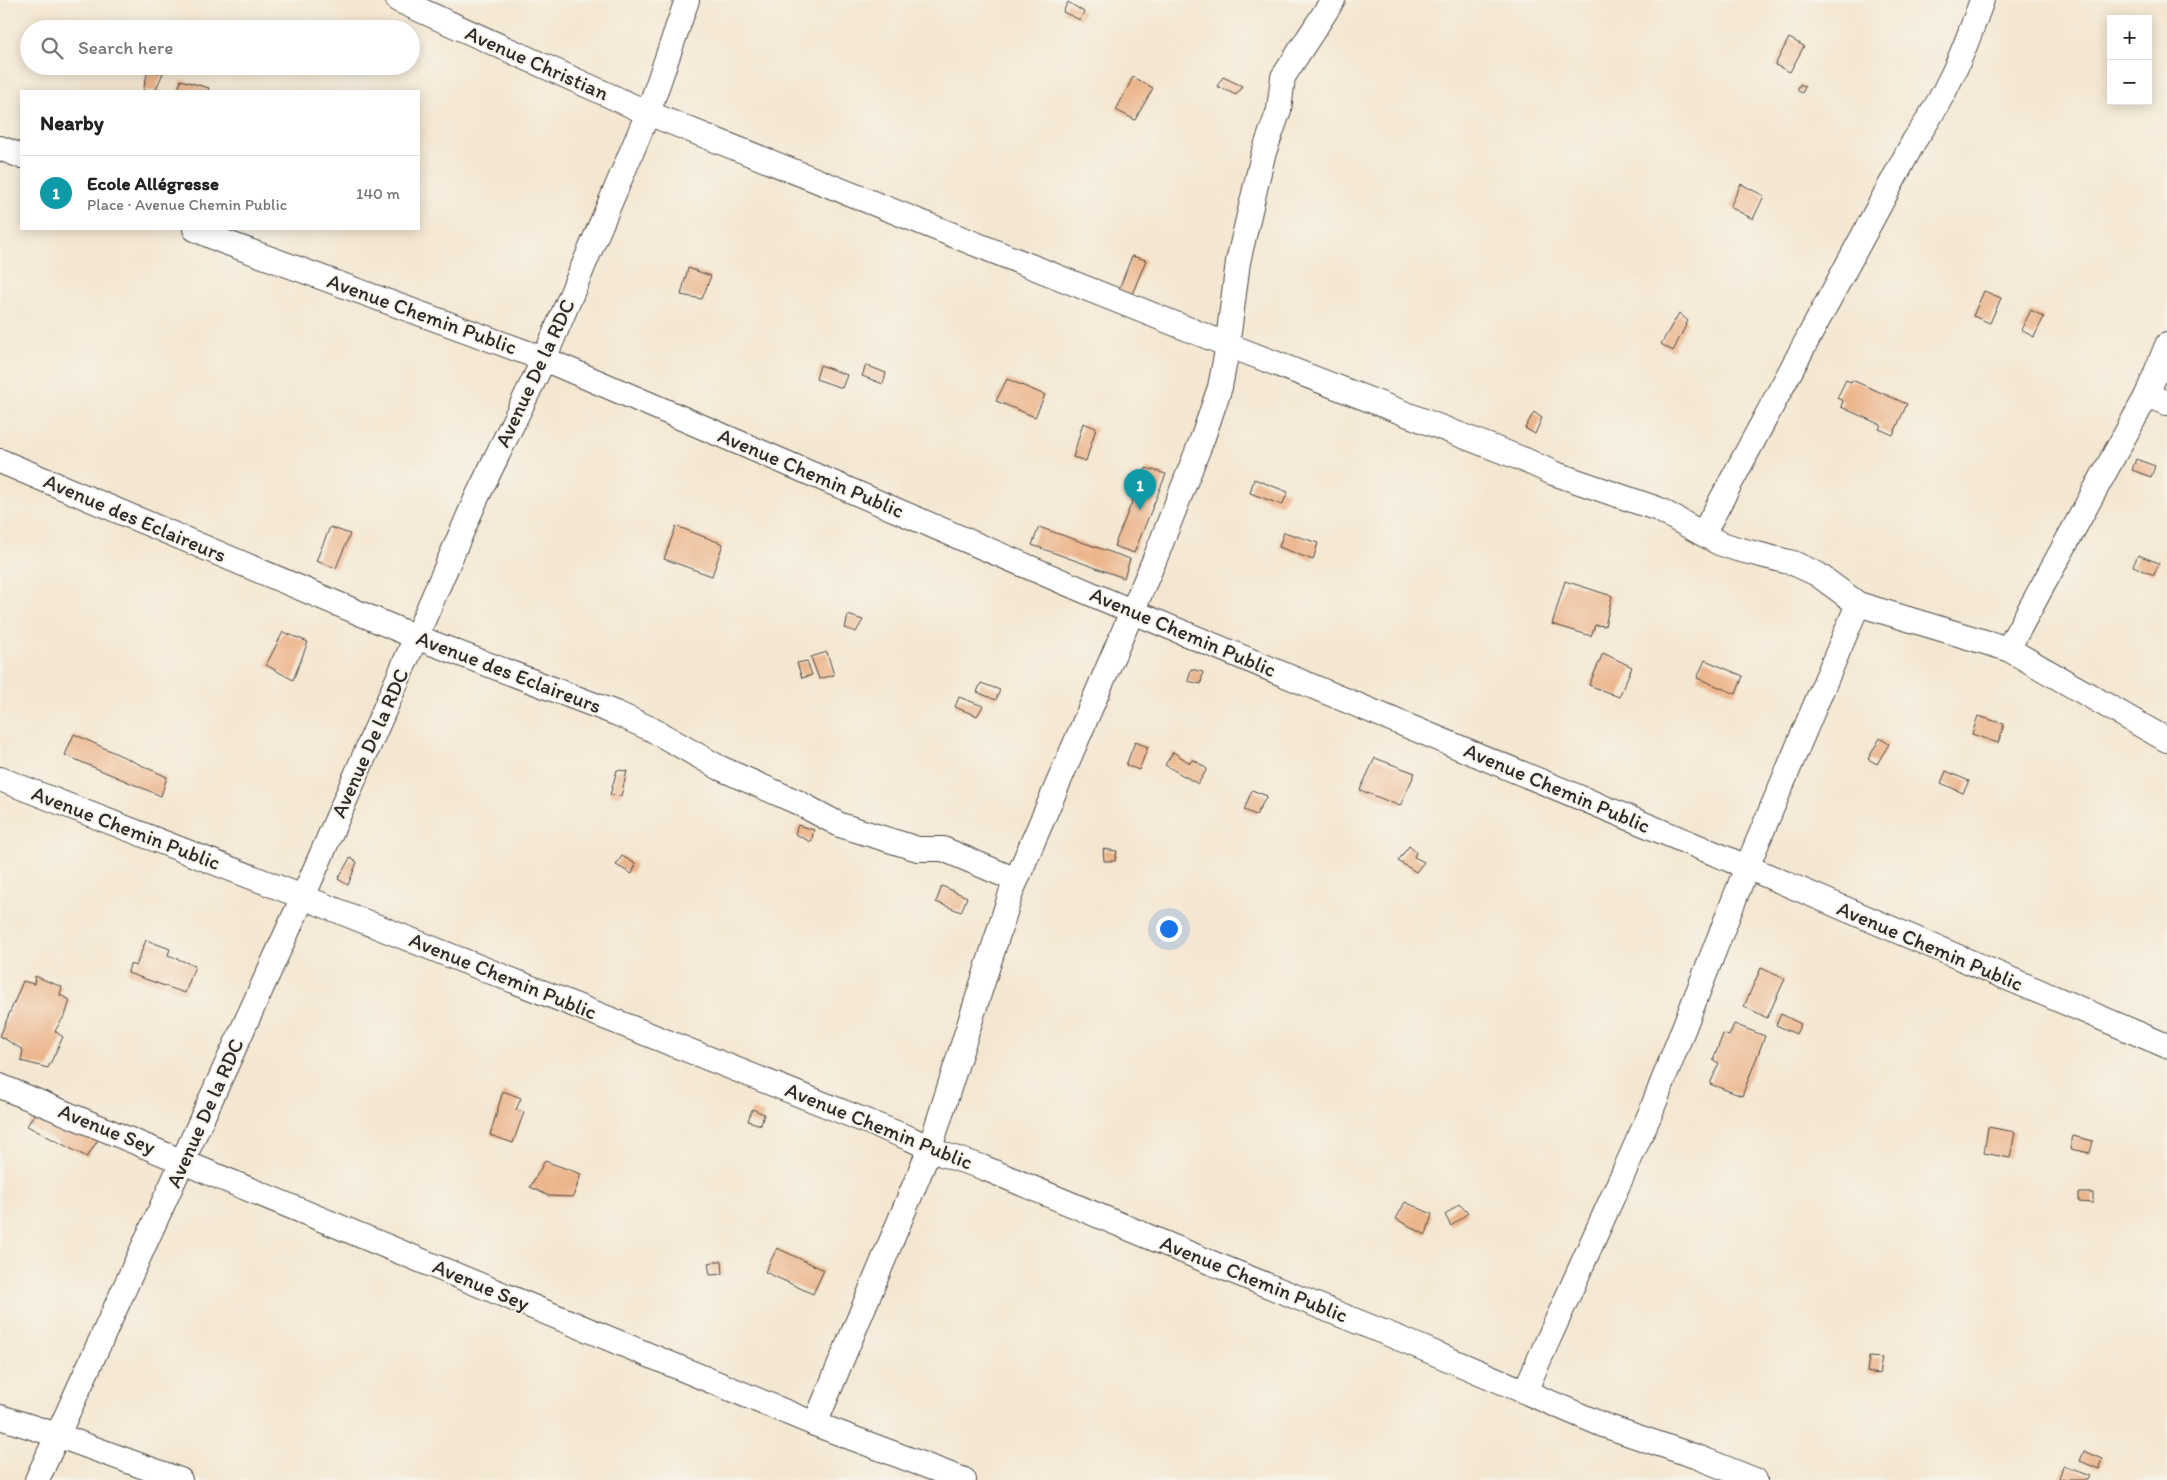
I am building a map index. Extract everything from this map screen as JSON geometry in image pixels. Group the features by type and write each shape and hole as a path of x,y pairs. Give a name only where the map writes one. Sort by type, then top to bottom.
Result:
{"street":[{"name":"Avenue Christian","path":"398,0 648,113 1228,345 1525,460 1553,473 1658,509 1737,550 1793,563 1817,574 1858,604 2008,649 2167,740"},
{"name":"Avenue De la RDC","path":"38,1480 303,897 476,500 544,359 648,113 687,0"},
{"path":"815,1424 930,1148 1016,880 1181,497 1203,437 1220,387 1228,345 1238,262 1263,155 1279,110 1283,77 1333,0"},
{"path":"1704,534 1914,141 1932,116 1951,82 1960,63 1982,0"},
{"path":"0,148 20,156"},
{"name":"Avenue Chemin Public","path":"197,230 222,241 544,359 1131,610 2167,1046"},
{"path":"2008,649 2157,399 2167,344"},
{"name":"Avenue des Eclaireurs","path":"0,461 416,637 618,714 651,729 720,768 797,802 840,825 918,849 943,849 1016,880"},
{"path":"1525,1391 1650,1114 1747,868 1858,604"},
{"name":"Avenue Chemin Public","path":"0,779 303,897 1090,1211 1603,1425 1700,1458 1756,1480"},
{"name":"Avenue Sey","path":"0,1086 815,1424 964,1480"},
{"path":"0,1417 57,1435 180,1480"}],"building":[{"path":"1068,2 1084,12 1080,20 1063,12"},
{"path":"1789,38 1804,46 1790,72 1775,65"},
{"path":"147,75 162,75 156,89 160,90 143,90"},
{"path":"1133,77 1153,88 1135,120 1116,110"},
{"path":"1223,77 1242,86 1236,95 1217,86"},
{"path":"181,80 209,88 208,90 178,90"},
{"path":"1800,84 1805,87 1802,93 1797,90"},
{"path":"1741,184 1764,196 1753,219 1730,207"},
{"path":"1132,256 1146,260 1131,297 1119,289"},
{"path":"688,268 711,276 702,299 681,295"},
{"path":"1984,291 2001,298 1990,323 1973,316"},
{"path":"2031,310 2044,317 2034,337 2021,330"},
{"path":"1679,313 1688,321 1673,351 1661,344"},
{"path":"820,365 847,375 842,388 816,379"},
{"path":"866,365 886,373 883,384 862,376"},
{"path":"1007,379 1045,395 1035,417 996,401"},
{"path":"1846,380 1851,382 1852,380 1907,404 1893,435 1879,429 1881,425 1841,407 1843,401 1837,398"},
{"path":"1534,412 1542,418 1535,434 1525,428"},
{"path":"1083,423 1096,428 1086,461 1073,457"},
{"path":"2136,459 2155,466 2151,477 2132,470"},
{"path":"1146,468 1166,474 1134,553 1114,546"},
{"path":"1254,479 1288,492 1282,505 1250,493"},
{"path":"676,526 723,544 712,576 664,559"},
{"path":"330,527 350,534 336,568 316,561"},
{"path":"1039,527 1130,559 1124,578 1032,545"},
{"path":"1284,532 1318,543 1313,560 1279,547"},
{"path":"2138,555 2159,563 2154,575 2133,566"},
{"path":"1565,581 1612,596 1605,626 1595,625 1591,636 1552,624"},
{"path":"848,615 863,620 856,632 845,628"},
{"path":"283,632 308,642 293,680 266,665"},
{"path":"827,652 834,675 819,679 811,657"},
{"path":"1603,653 1632,667 1619,697 1589,685"},
{"path":"1705,660 1743,676 1736,694 1697,678"},
{"path":"807,661 812,675 802,678 797,663"},
{"path":"1191,669 1203,672 1201,684 1188,681"},
{"path":"981,683 1000,690 996,700 977,692"},
{"path":"959,697 983,706 977,716 955,707"},
{"path":"1978,716 2004,724 1998,743 1972,734"},
{"path":"74,734 167,777 161,796 65,755"},
{"path":"1880,738 1889,744 1877,764 1868,759"},
{"path":"1135,742 1148,747 1139,770 1126,765"},
{"path":"1173,752 1190,763 1193,759 1207,769 1198,784 1165,765"},
{"path":"1375,758 1415,773 1400,806 1360,790"},
{"path":"617,770 627,771 621,796 610,795"},
{"path":"1946,771 1969,781 1963,793 1941,783"},
{"path":"1252,790 1267,796 1256,815 1244,810"},
{"path":"798,825 814,830 811,842 795,834"},
{"path":"1409,846 1416,852 1414,857 1424,862 1416,872 1398,861"},
{"path":"1103,849 1117,851 1115,861 1104,861"},
{"path":"622,856 636,864 632,874 616,865"},
{"path":"350,858 357,862 348,885 338,879"},
{"path":"942,886 967,897 961,912 936,902"},
{"path":"146,940 170,949 168,955 195,966 185,993 128,973 130,964 136,966"},
{"path":"1761,968 1785,979 1767,1018 1744,1006"},
{"path":"35,976 62,987 60,995 70,1000 66,1013 55,1031 63,1037 48,1068 21,1061 23,1050 0,1036 23,981 34,984"},
{"path":"1781,1014 1801,1024 1796,1034 1776,1025"},
{"path":"1734,1024 1765,1036 1742,1096 1710,1084 1719,1063 1713,1060 1723,1034 1729,1036"},
{"path":"503,1091 521,1098 516,1110 524,1112 513,1143 490,1135"},
{"path":"38,1108 98,1140 87,1157 27,1126"},
{"path":"752,1109 764,1114 761,1125 748,1121"},
{"path":"1988,1127 2015,1132 2010,1158 1984,1153"},
{"path":"2073,1136 2093,1141 2090,1153 2070,1149"},
{"path":"545,1161 581,1174 573,1197 549,1196 530,1187"},
{"path":"2079,1193 2093,1193 2093,1203 2079,1202"},
{"path":"1405,1202 1432,1214 1426,1235 1396,1219"},
{"path":"1459,1204 1468,1213 1451,1226 1445,1215"},
{"path":"777,1248 824,1270 813,1294 765,1272"},
{"path":"722,1261 723,1274 710,1275 708,1263"},
{"path":"1869,1357 1882,1358 1879,1374 1867,1372"},
{"path":"2084,1451 2103,1459 2099,1469 2080,1461"},
{"path":"2063,1466 2090,1476 2088,1480 2065,1480 2059,1478"}],"place":[{"name":"Ecole Allégresse","path":"1140,510"}]}
